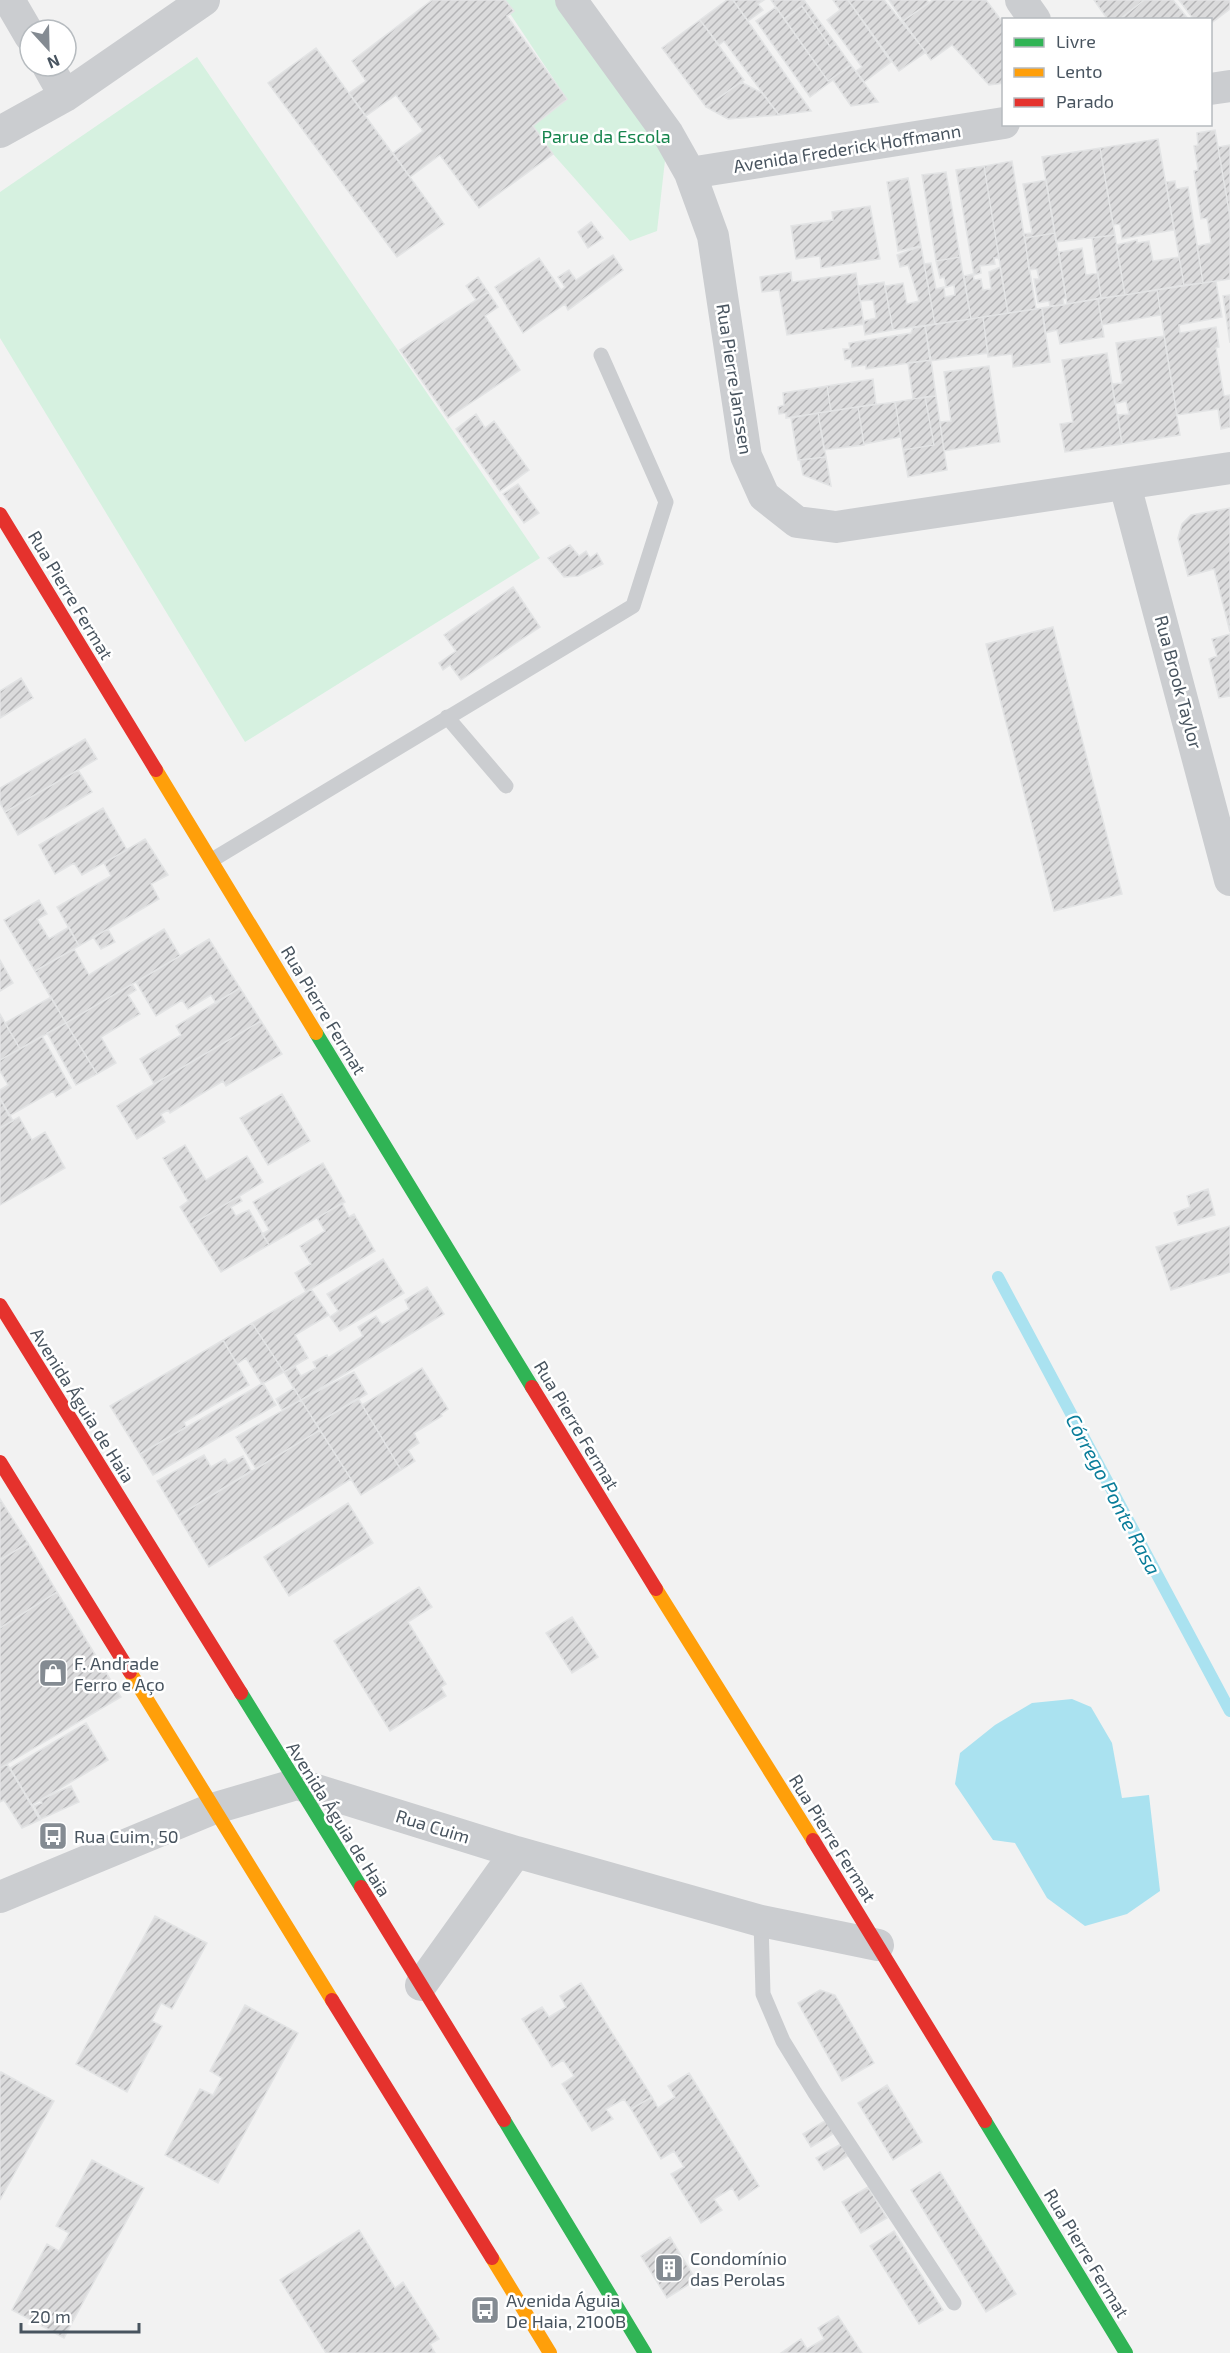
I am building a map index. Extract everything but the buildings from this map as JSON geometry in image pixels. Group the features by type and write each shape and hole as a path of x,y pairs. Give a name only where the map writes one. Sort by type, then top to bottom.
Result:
{"main road":[{"name":"Rua Pierre Fermat","path":"0,514 598,1495 878,1945 1126,2353"},
{"name":"Avenida Águia de Haia","path":"0,1305 421,1985 645,2353"},
{"path":"0,1462 212,1809 550,2353"}],"street":[{"path":"9,0 20,18"},
{"path":"0,132 65,96 204,0"},
{"name":"Rua Pierre Janssen","path":"571,0 668,134 690,172 712,236 746,456 764,496 797,522 836,527 1230,468"},
{"path":"1020,0 1034,18"},
{"path":"55,78 65,96"},
{"path":"1212,89 1230,86"},
{"name":"Avenida Frederick Hoffmann","path":"690,172 1002,123"},
{"name":"Rua Brook Taylor","path":"1125,485 1230,880"},
{"path":"0,1897 212,1809 297,1784"},
{"name":"Rua Cuim","path":"297,1784 516,1852 761,1921 878,1945"},
{"path":"421,1985 516,1852"}],"lane":[{"path":"212,860 633,606 666,502 601,355"},
{"path":"447,717 506,786"},
{"path":"761,1921 764,1994 783,2041 954,2303"}],"green space":[{"name":"Parue da Escola","path":"501,0 571,0 668,134 657,231 630,241 553,154 533,126 567,99"},
{"path":"197,57 540,558 245,742 0,338 0,192"}],"water":[{"path":"1072,1699 1091,1707 1112,1743 1122,1798 1149,1795 1160,1891 1127,1914 1085,1926 1047,1898 1015,1843 993,1840 955,1784 960,1753 995,1725 1032,1703"}],"waterway":[{"name":"Córrego Ponte Rasa","path":"998,1277 1230,1711"}],"traffic: fast":[{"path":"316,1033 532,1387"},
{"path":"241,1693 361,1887"},
{"path":"504,2120 645,2353"},
{"path":"985,2121 1126,2353"}],"traffic: slow":[{"path":"156,770 316,1033"},
{"path":"656,1589 813,1840"},
{"path":"130,1672 332,2000"},
{"path":"492,2258 550,2353"}],"traffic: jam":[{"path":"0,514 156,770"},
{"path":"0,1305 241,1693"},
{"path":"532,1387 656,1589"},
{"path":"0,1462 130,1672"},
{"path":"813,1840 985,2121"},
{"path":"361,1887 504,2120"},
{"path":"332,2000 492,2258"}],"place":[{"name":"F. Andrade Ferro e Aço","path":"53,1673"},
{"name":"Rua Cuim, 50","path":"53,1836"},
{"name":"Condomínio das Perolas","path":"669,2268"},
{"name":"Avenida Águia De Haia, 2100B","path":"485,2310"}]}
